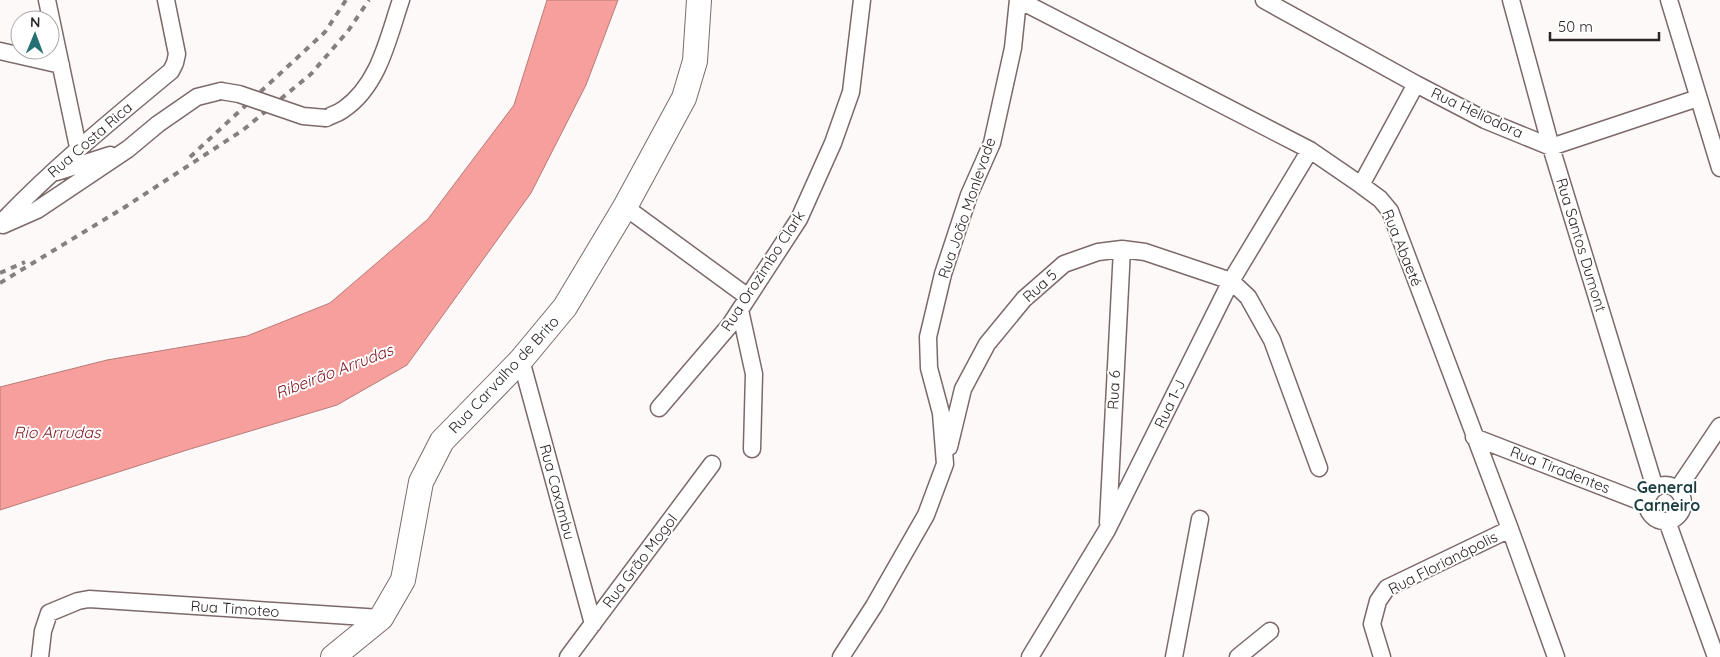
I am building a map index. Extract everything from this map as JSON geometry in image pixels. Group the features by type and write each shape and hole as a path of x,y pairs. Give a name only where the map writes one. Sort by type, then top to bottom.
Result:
{"street":[{"path":"47,0 76,150 88,162"},
{"name":"Rua Costa Rica","path":"0,225 28,194 76,150 171,71 177,54 166,0"},
{"path":"0,225 37,210 128,149 158,124 197,97 221,91 239,94 303,116 326,118 343,110 357,98 378,69 402,0"},
{"name":"Rua Carvalho de Brito","path":"333,657 381,618 403,580 421,482 442,441 521,360 565,307 625,207 684,98 695,61 699,0"},
{"name":"Rua Orozimbo Clark","path":"660,408 730,325 799,219 833,143 851,92 862,0"},
{"name":"Rua Abaeté","path":"1018,0 1310,150 1380,199 1390,211 1510,529 1556,657"},
{"name":"Rua João Monlevade","path":"841,657 874,606 926,515 945,464 941,413 929,368 928,337 943,274 968,195 992,143 1013,48 1018,0"},
{"path":"1669,0 1720,168"},
{"name":"Rua Heliodora","path":"1270,2 1416,84 1485,120 1551,147"},
{"name":"Rua Santos Dumont","path":"1509,3 1655,488"},
{"path":"0,51 61,65"},
{"path":"1361,185 1416,84"},
{"path":"1551,147 1698,98"},
{"path":"52,173 128,149"},
{"name":"Rua 1-J","path":"1030,657 1107,530 1231,281 1310,150"},
{"path":"28,194 37,210"},
{"path":"625,207 744,304 754,374 752,449"},
{"name":"Rua 5","path":"945,464 963,389 987,344 1024,299 1064,264 1098,252 1122,249 1145,252 1231,281"},
{"name":"Rua 6","path":"1107,530 1122,249"},
{"path":"1231,281 1248,297 1272,340 1319,468"},
{"name":"Rua Caxambu","path":"521,360 593,624"},
{"path":"1676,490 1720,426"},
{"name":"Rua Tiradentes","path":"1474,437 1647,504"},
{"name":"Rua Grão Mogol","path":"568,657 712,464"},
{"path":"1666,485 1676,490 1682,500 1681,511 1673,519 1661,521 1651,515 1647,504 1649,495 1655,488 1666,485"},
{"path":"1174,657 1200,519"},
{"path":"1667,521 1716,657"},
{"name":"Rua Florianópolis","path":"1382,657 1372,624 1378,601 1387,588 1510,529"},
{"name":"Rua Timoteo","path":"40,657 42,631 50,613 78,601 89,599 381,618"},
{"path":"1238,657 1270,631"}],"water":[{"name":"Rio Arrudas","path":"547,0 618,0 586,85 531,193 407,365 337,405 187,450 0,510 0,387 107,360 247,336 330,303 428,219 514,105"}],"railway":[{"path":"190,157 325,32 346,0"},
{"path":"0,283 125,207 243,130 311,74 348,31 369,0"},
{"path":"0,273 25,262"}],"district":[{"name":"General Carneiro","path":"1667,496"}],"water label":[{"name":"Ribeirão Arrudas","path":"334,371"}]}
